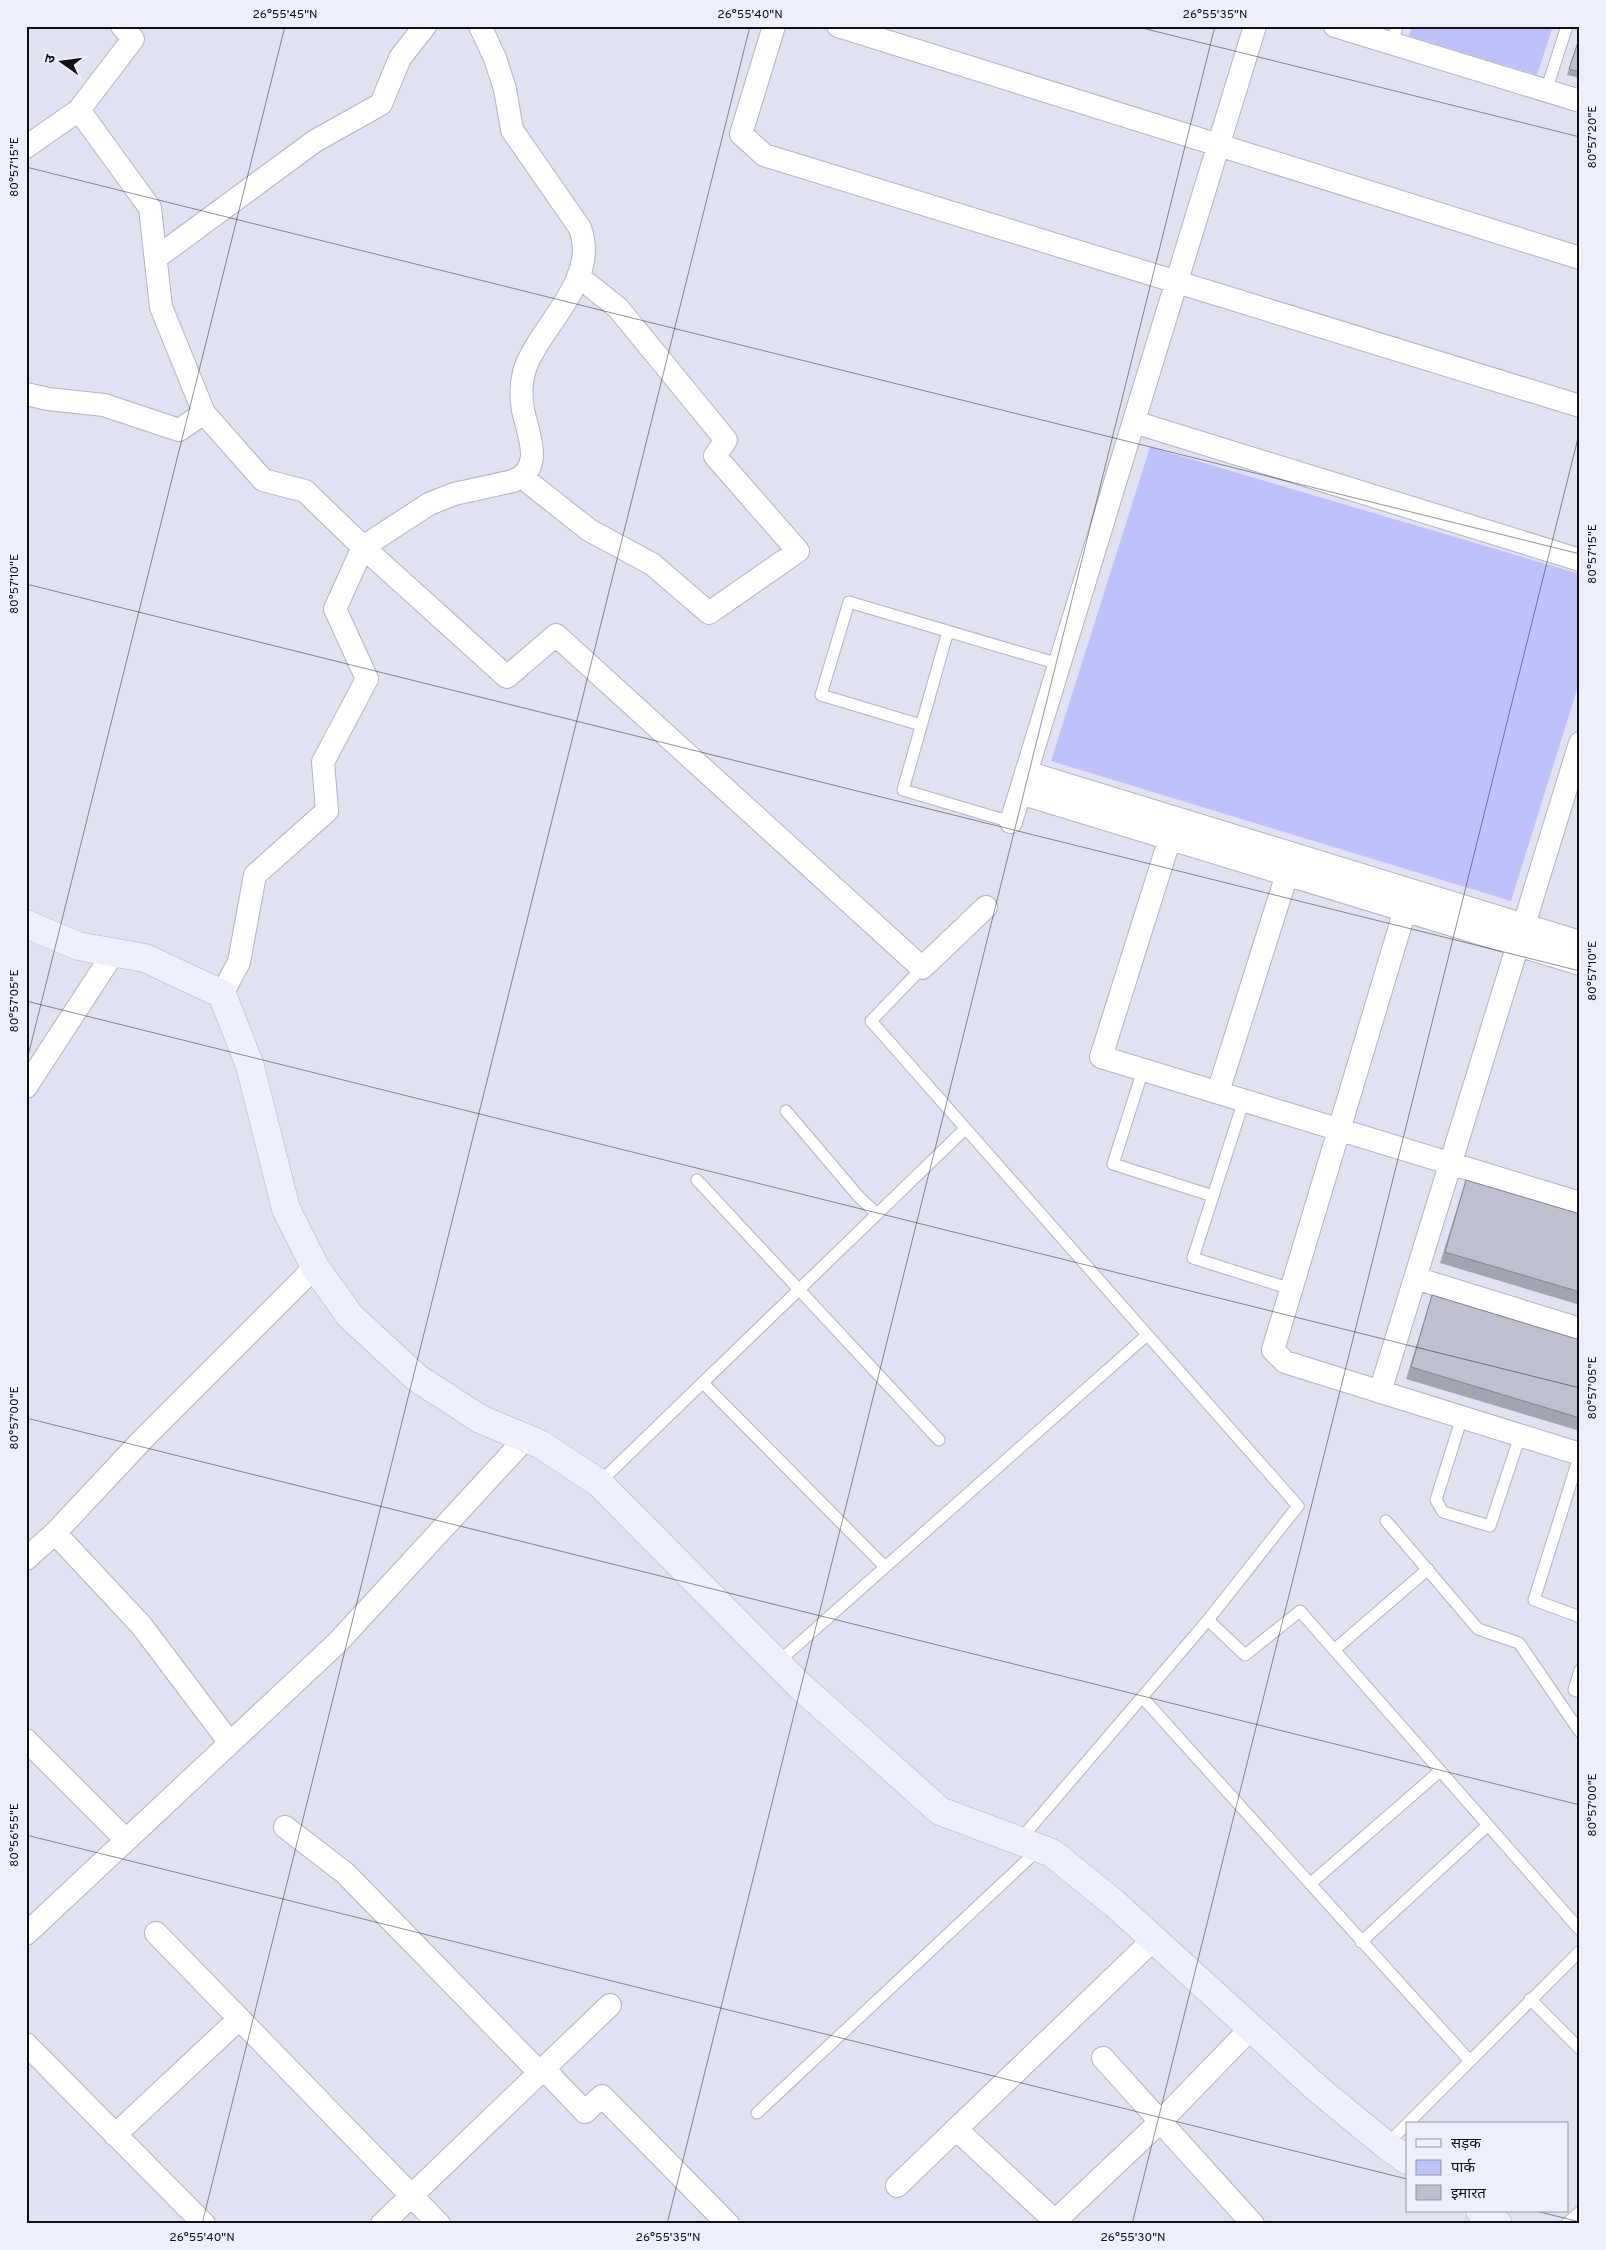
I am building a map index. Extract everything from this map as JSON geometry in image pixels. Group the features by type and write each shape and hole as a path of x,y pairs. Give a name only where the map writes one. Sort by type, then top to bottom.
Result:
{"street":[{"path":"156,258 315,141 380,104 400,58 424,26"},
{"path":"222,994 240,962 255,875 327,811 323,762 367,679 335,609 363,547 428,504 454,494 522,478 534,454 523,408 522,389 524,373 535,348 557,318 578,276 585,251 585,240 580,228 512,130 495,58 480,26"},
{"path":"774,26 741,134 764,155 1580,406"},
{"path":"838,26 1580,258"},
{"path":"1011,822 1255,26"},
{"path":"1336,26 1394,35 1546,91 1580,101"},
{"path":"26,147 79,110 134,31"},
{"path":"79,110 150,208 161,307 204,413 264,480 305,491 363,547 507,677 556,635 922,968 986,907"},
{"path":"522,478 589,530 652,564 709,613 798,551 715,456 726,440 618,308 578,276"},
{"path":"26,394 48,399 104,405 179,430 204,413"},
{"path":"1134,422 1580,560"},
{"path":"1380,1392 1521,935 1571,803 1580,743"},
{"path":"1026,772 1521,935 1580,964"},
{"path":"1020,793 1405,910 1521,935 1580,942"},
{"path":"1170,838 1101,1057 1580,1203"},
{"path":"1218,1092 1287,874"},
{"path":"1405,910 1273,1350 1285,1362 1580,1454"},
{"path":"26,924 78,946 145,958 222,994 250,1066 286,1209 315,1267 350,1316 417,1378 480,1419 540,1444 599,1484 777,1663 940,1811 1052,1853 1115,1904 1319,2090 1396,2153"},
{"path":"26,1087 114,952"},
{"path":"26,1559 55,1533 144,1438 315,1267"},
{"path":"1415,1278 1580,1328"},
{"path":"26,1934 338,1642 526,1438"},
{"path":"55,1533 141,1625 230,1743"},
{"path":"26,1740 126,1840"},
{"path":"284,1827 345,1873 585,2112 602,2096 728,2224"},
{"path":"156,1934 439,2224"},
{"path":"898,2186 1154,1939"},
{"path":"382,2224 610,2005"},
{"path":"115,2135 239,2019"},
{"path":"956,2129 1054,2222 1161,2121 1252,2028"},
{"path":"26,2044 204,2224"},
{"path":"1104,2058 1250,2223"},
{"path":"1481,2212 1498,2224"}],"lane":[{"path":"1546,91 1567,26"},
{"path":"921,725 821,695 849,602 1059,664"},
{"path":"948,631 903,790 1011,822"},
{"path":"757,2113 1029,1845 1142,1697 1208,1620 1298,1506 871,1022 922,968"},
{"path":"1143,1070 1113,1164 1213,1196"},
{"path":"1244,1100 1193,1258 1291,1290"},
{"path":"786,1111 859,1197 877,1214"},
{"path":"599,1484 965,1129"},
{"path":"697,1180 939,1440"},
{"path":"777,1663 1147,1335"},
{"path":"703,1383 885,1567"},
{"path":"1462,1417 1436,1500 1443,1512 1490,1526 1520,1436"},
{"path":"1580,1454 1534,1600 1580,1617"},
{"path":"1386,1521 1478,1629 1519,1643 1580,1732"},
{"path":"1334,1650 1428,1569"},
{"path":"1208,1620 1245,1655 1300,1611 1580,1930"},
{"path":"1580,1670 1574,1690 1580,1692"},
{"path":"1142,1697 1469,2060"},
{"path":"1310,1884 1440,1771"},
{"path":"1362,1942 1488,1825"},
{"path":"1420,2122 1469,2060 1580,1950"},
{"path":"1530,1999 1580,2049"},
{"path":"1396,2153 1406,2140"},
{"path":"1567,2224 1580,2212"}],"green space":[{"path":"1412,26 1553,26 1537,75 1409,36"},
{"path":"1150,447 1580,574 1580,680 1511,901 1051,761"}],"building":[{"path":"1580,36 1580,72 1569,69"},
{"path":"1466,1180 1580,1214 1580,1292 1445,1252"},
{"path":"1432,1295 1580,1340 1580,1418 1411,1367"}]}
